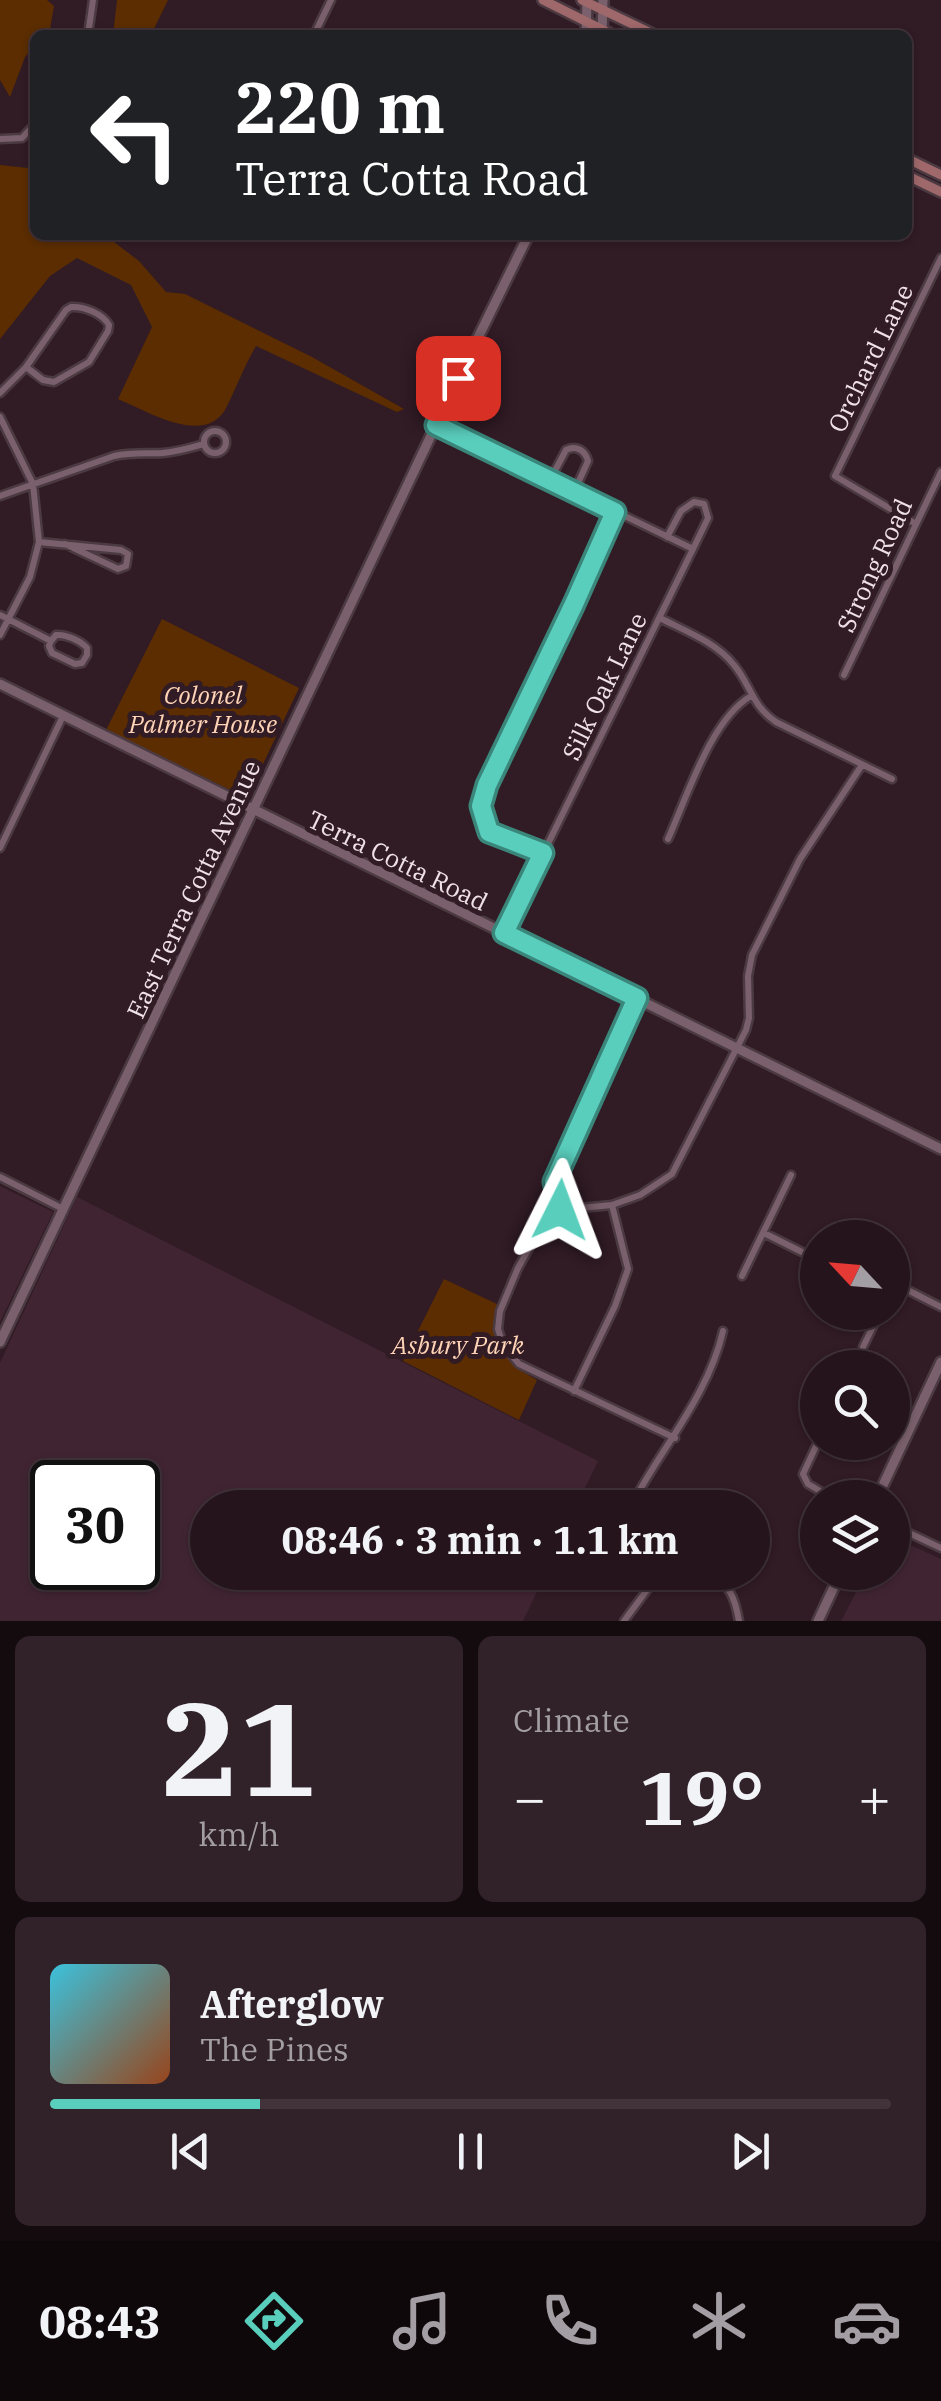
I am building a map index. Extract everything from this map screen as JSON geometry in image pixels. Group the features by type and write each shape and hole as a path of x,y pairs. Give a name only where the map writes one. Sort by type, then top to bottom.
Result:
{"main road":[{"path":"543,0 599,30"},
{"path":"586,30 586,1 646,30"},
{"path":"912,161 941,175"},
{"path":"912,178 941,192"},
{"name":"East Terra Cotta Avenue","path":"0,1342 526,240"},
{"name":"Terra Cotta Road","path":"0,684 941,1149"},
{"path":"885,1480 941,1362"},
{"path":"818,1621 833,1590"}],"street":[{"path":"89,30 93,0"},
{"path":"316,30 331,0"},
{"path":"0,139 22,138 30,129"},
{"name":"Orchard Lane","path":"916,524 835,476 941,258"},
{"path":"0,393 26,367 68,308 81,307 109,325 86,364 51,383 26,367"},
{"path":"0,417 34,484 39,542 30,577 4,617 0,635"},
{"path":"436,425 694,549"},
{"path":"0,496 133,451 159,454 204,444"},
{"path":"550,480 566,450 580,449 588,461 574,492"},
{"name":"Strong Road","path":"844,675 941,472"},
{"name":"Silk Oak Lane","path":"504,933 694,549 708,518 704,504 694,502 680,511 667,537"},
{"path":"543,853 489,832 481,806 487,785 615,512"},
{"path":"39,542 65,544 121,550 127,553 128,560 124,568 115,568 65,544"},
{"path":"4,617 51,641"},
{"path":"660,618 724,653 767,716 892,779"},
{"path":"63,635 84,644 87,655 80,664 74,664 52,653 51,641 63,635"},
{"path":"668,839 724,719 750,696"},
{"path":"0,848 63,716"},
{"path":"674,1438 519,1364 503,1345 498,1329 500,1311 529,1246 542,1225 560,1210 612,1205 640,1194 672,1174 749,1018 752,955 800,859 862,765"},
{"path":"560,1210 554,1182 637,998"},
{"path":"742,1276 792,1175"},
{"path":"0,1177 63,1209"},
{"path":"574,1392 628,1268 612,1205"},
{"path":"764,1233 800,1251"},
{"path":"910,1292 941,1307"},
{"path":"863,1346 871,1330"},
{"path":"639,1490 674,1438 718,1355 723,1331"},
{"path":"910,1533 941,1548"},
{"path":"624,1621 648,1590"},
{"path":"730,1590 740,1621"}],"shaded area":[{"path":"0,1186 53,1212 0,1322"},
{"path":"77,1197 598,1461 584,1490 190,1490 190,1590 538,1590 523,1621 0,1621 0,1363"},
{"path":"910,1545 941,1559 941,1621 841,1621 857,1590 910,1590"}],"green space":[{"path":"0,0 47,0 54,6 50,29 30,30 30,52 10,97 0,80"},
{"path":"117,0 168,0 153,30 114,30"},
{"path":"0,165 28,168 30,240 112,240 139,261 166,292 185,294 312,357 404,409 397,412 256,346 225,410 203,425 174,422 118,399 152,327 131,285 77,258 50,276 0,339"},
{"name":"Colonel Palmer House","path":"162,619 299,688 247,798 106,730"},
{"name":"Asbury Park","path":"444,1279 499,1305 498,1330 503,1350 516,1366 537,1380 519,1420 403,1361"}],"route":[{"path":"458,378 436,425 615,512 487,785 481,806 489,832 543,853 504,933 637,998 554,1182 560,1210"}]}
